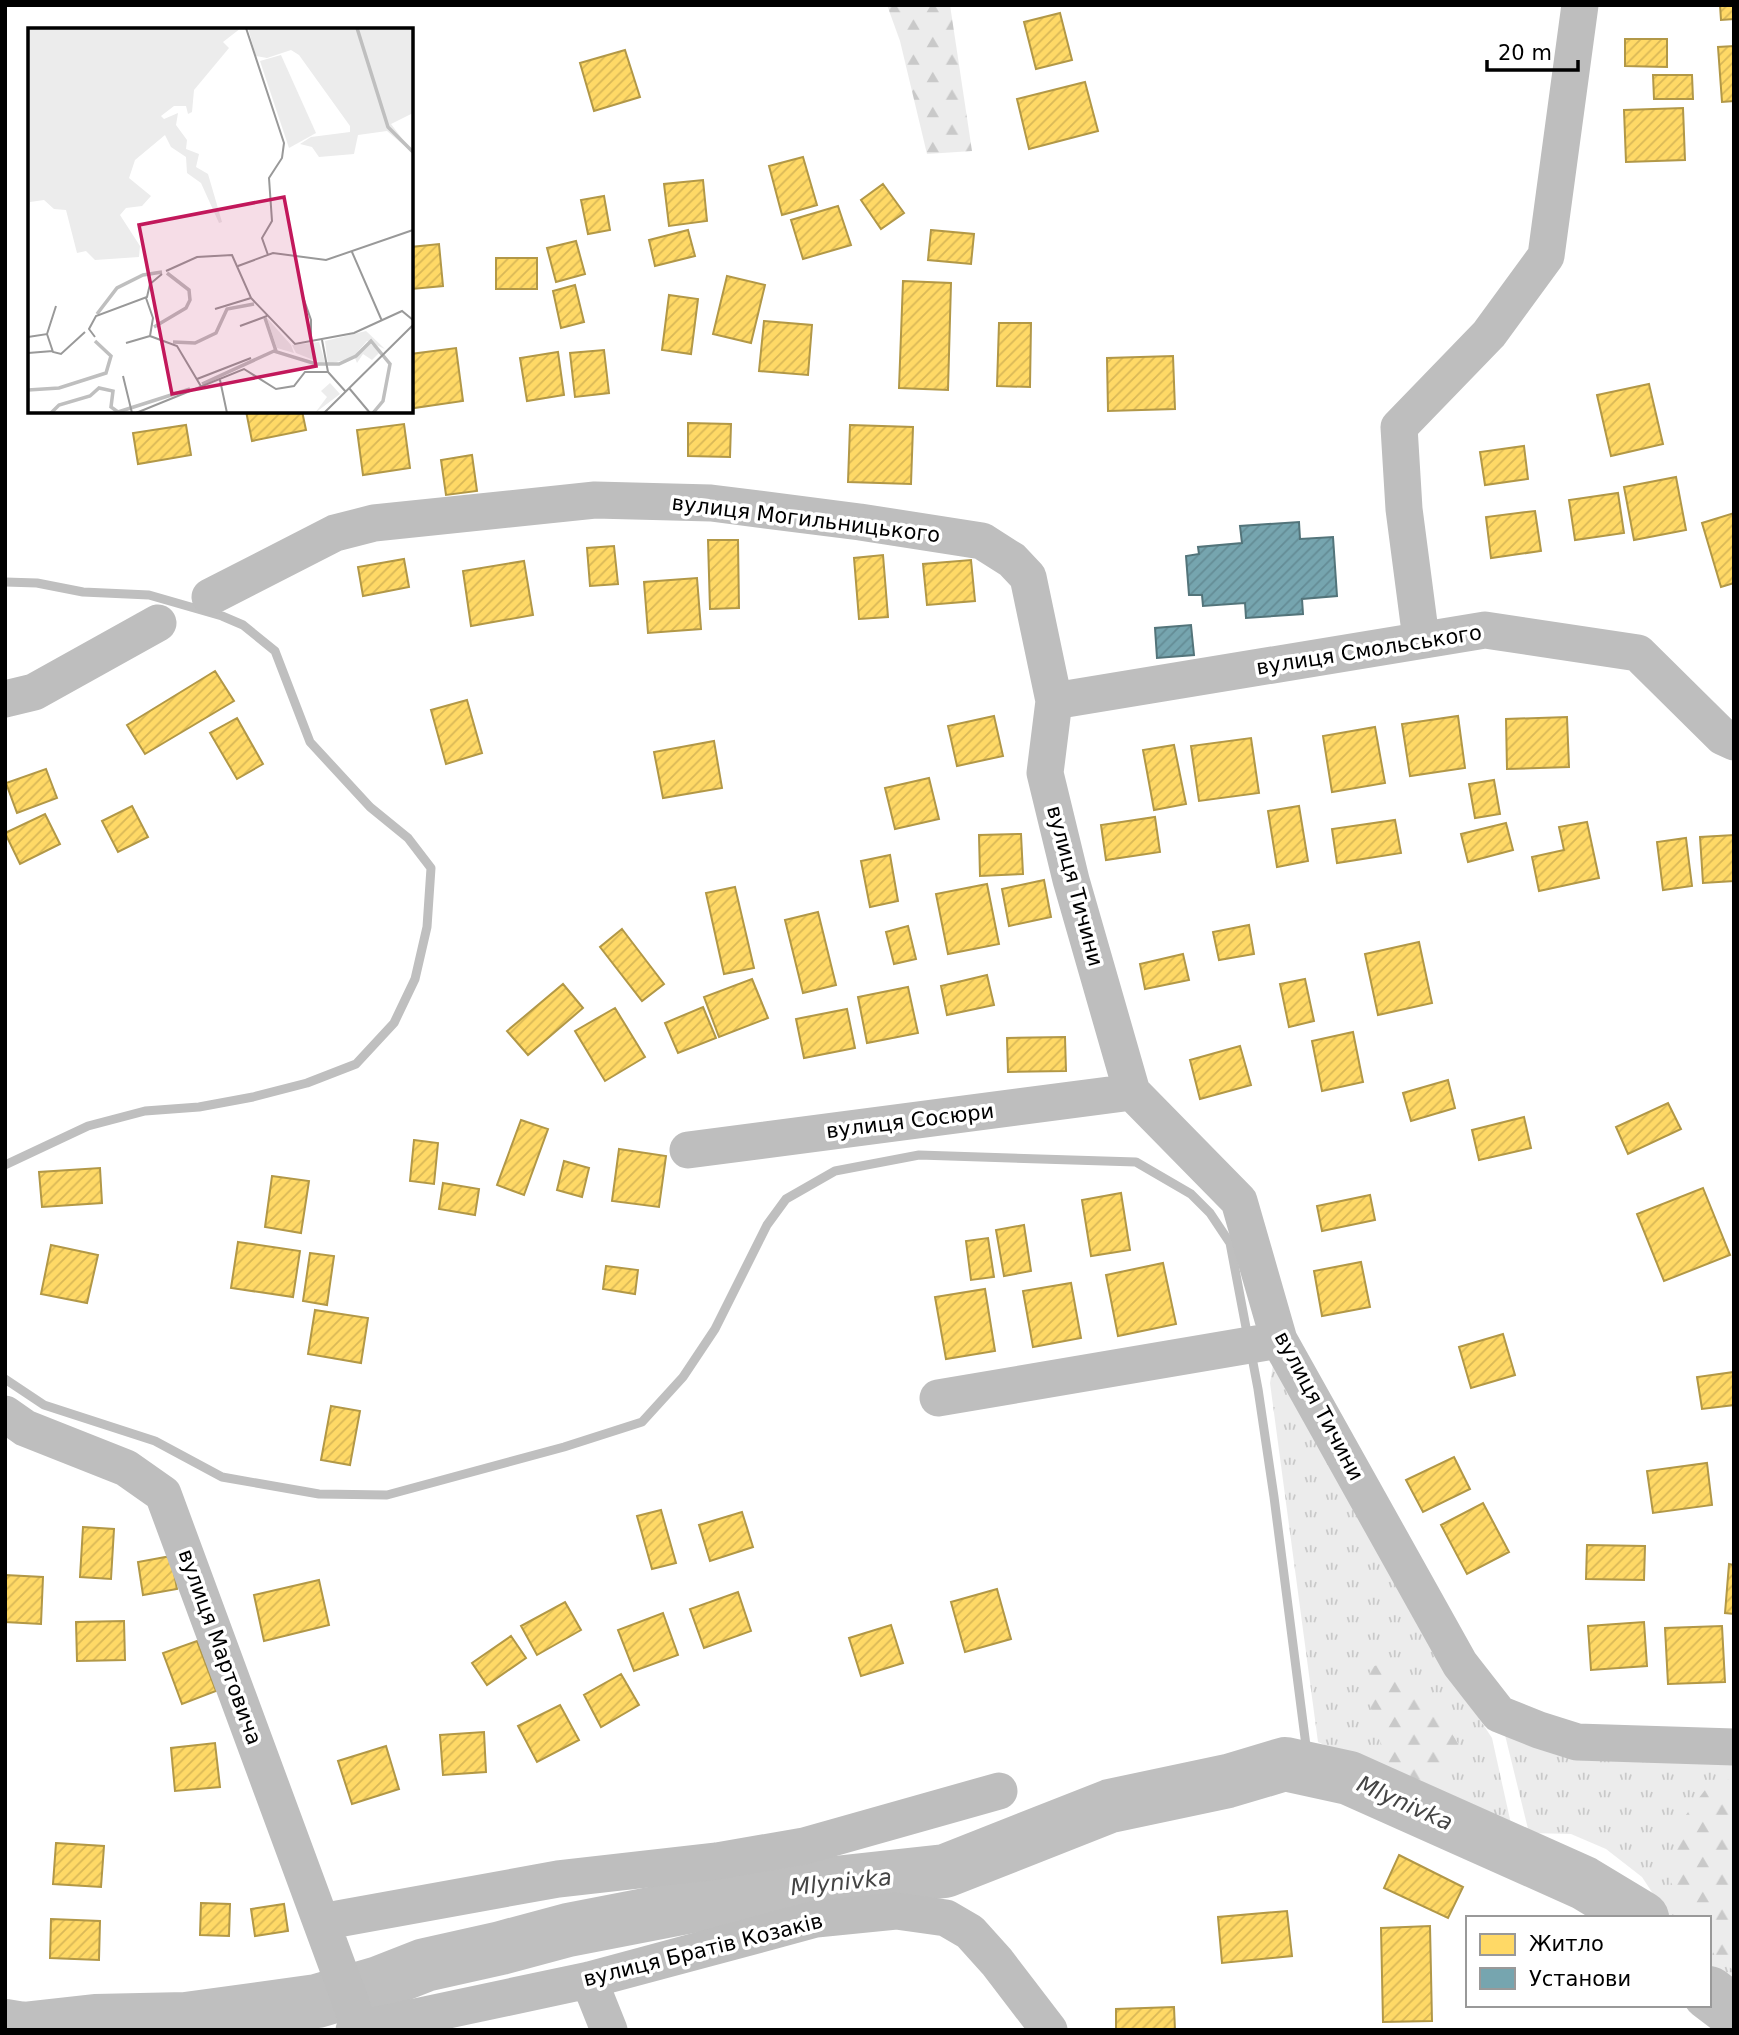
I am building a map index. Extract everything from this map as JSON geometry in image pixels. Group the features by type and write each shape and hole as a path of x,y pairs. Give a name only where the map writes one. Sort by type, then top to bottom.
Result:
{"street":[{"path":"1421,639 1404,509 1399,427 1489,334 1546,256 1580,5"},
{"name":"вулиця Могильницького","path":"210,597 335,533 374,523 595,500 711,503 982,541 1012,560 1028,577 1054,701"},
{"path":"5,699 34,692 158,623"},
{"name":"вулиця Смольського","path":"1054,701 1485,630 1638,653 1723,737 1734,742"},
{"name":"вулиця Тичини","path":"1054,701 1045,773 1071,880 1132,1092 1239,1201 1272,1341 1460,1664 1499,1714 1577,1742 1731,1740"},
{"name":"вулиця Сосюри","path":"688,1150 1132,1092"},
{"path":"937,1398 1272,1341"},
{"name":"вулиця Мартовича","path":"5,1414 25,1428 126,1468 163,1494 338,1967 355,2020"},
{"path":"321,1922 558,1879 717,1861 804,1846 999,1791"},
{"name":"вулиця Братів Козаків","path":"355,2020 589,1980 816,1920 896,1911 946,1918 970,1932 997,1962 1049,2030"},
{"path":"589,1980 609,2030"}],"green space":[{"path":"887,5 950,5 972,151 927,154 900,41"},
{"path":"1273,1365 1492,1738 1513,1833 1318,1742 1270,1383"},
{"path":"1381,1664 1437,1710 1462,1749 1437,1788 1412,1795 1391,1783 1366,1690 1371,1667"},
{"path":"1505,1735 1734,1757 1734,1990 1711,1970 1711,1916 1668,1916 1642,1877 1606,1849 1571,1834 1529,1833"},
{"path":"1734,1777 1734,1970 1711,1949 1711,1916 1691,1916 1669,1879 1682,1820 1705,1790"}],"building: Житло":[{"path":"1720,5 1734,5 1734,19 1721,20"},
{"path":"1060,13 1072,60 1036,69 1024,22"},
{"path":"1625,39 1667,39 1667,67 1625,66"},
{"path":"1734,46 1734,101 1722,102 1718,47"},
{"path":"625,50 640,97 594,111 580,63"},
{"path":"1653,75 1692,75 1693,99 1654,99"},
{"path":"1085,82 1098,131 1029,149 1017,99"},
{"path":"1683,108 1685,160 1626,162 1624,110"},
{"path":"803,157 817,205 782,215 769,166"},
{"path":"703,180 707,221 669,226 664,184"},
{"path":"883,184 904,213 881,229 861,200"},
{"path":"604,196 610,230 588,234 581,200"},
{"path":"838,206 851,245 803,259 791,220"},
{"path":"688,230 695,256 655,266 649,240"},
{"path":"931,230 974,234 971,264 928,260"},
{"path":"576,241 585,274 556,282 547,248"},
{"path":"439,244 443,286 413,289 413,247"},
{"path":"496,258 537,258 537,289 496,289"},
{"path":"727,276 765,285 751,343 713,334"},
{"path":"903,281 951,283 948,390 899,388"},
{"path":"575,285 584,322 561,328 553,291"},
{"path":"669,295 698,299 691,354 662,350"},
{"path":"764,321 812,325 808,375 759,371"},
{"path":"999,323 1031,323 1030,387 997,386"},
{"path":"456,348 463,401 414,408 413,354"},
{"path":"604,350 609,393 575,397 570,353"},
{"path":"558,352 564,395 527,401 520,358"},
{"path":"1173,356 1175,409 1108,411 1107,358"},
{"path":"1649,384 1663,444 1611,456 1597,395"},
{"path":"246,413 302,413 306,430 252,441"},
{"path":"688,423 731,424 730,457 688,456"},
{"path":"404,424 410,468 363,475 357,430"},
{"path":"186,425 191,455 138,464 133,433"},
{"path":"850,425 913,427 911,484 848,482"},
{"path":"1524,446 1528,479 1485,485 1480,452"},
{"path":"472,455 477,491 446,495 441,460"},
{"path":"1676,477 1686,530 1634,540 1624,487"},
{"path":"1618,493 1624,533 1575,540 1569,500"},
{"path":"1535,511 1541,551 1491,558 1486,517"},
{"path":"1734,513 1734,583 1721,587 1702,523"},
{"path":"708,540 738,540 739,608 710,609"},
{"path":"614,546 618,584 590,586 587,548"},
{"path":"883,555 888,617 859,619 854,558"},
{"path":"404,559 409,587 363,596 358,567"},
{"path":"971,560 975,601 927,605 923,564"},
{"path":"524,561 533,615 471,626 463,571"},
{"path":"697,578 701,629 648,633 644,582"},
{"path":"215,671 234,701 145,754 127,725"},
{"path":"467,700 482,753 446,764 431,710"},
{"path":"994,716 1003,756 957,766 948,726"},
{"path":"1458,716 1465,768 1410,776 1402,724"},
{"path":"1567,717 1569,767 1507,769 1506,719"},
{"path":"237,718 263,764 237,779 210,733"},
{"path":"1375,727 1385,783 1332,792 1323,736"},
{"path":"1251,738 1259,793 1199,801 1191,746"},
{"path":"714,741 722,788 663,798 654,752"},
{"path":"1174,745 1186,804 1154,810 1143,750"},
{"path":"46,769 57,798 17,813 6,783"},
{"path":"929,778 939,819 895,829 885,788"},
{"path":"1494,780 1500,814 1475,818 1469,784"},
{"path":"132,806 148,837 118,852 102,821"},
{"path":"1299,806 1308,861 1277,867 1268,811"},
{"path":"45,814 60,844 20,864 5,833"},
{"path":"1155,817 1160,852 1106,860 1101,825"},
{"path":"1395,820 1401,853 1337,863 1332,829"},
{"path":"1587,822 1599,878 1539,891 1532,857 1564,850 1559,827"},
{"path":"1506,823 1513,850 1468,862 1461,834"},
{"path":"1021,834 1023,874 980,876 979,835"},
{"path":"1734,835 1734,881 1703,883 1700,837"},
{"path":"1686,838 1692,886 1663,890 1657,842"},
{"path":"890,855 898,901 870,907 861,861"},
{"path":"1044,880 1051,917 1009,926 1002,889"},
{"path":"987,884 999,944 948,954 936,894"},
{"path":"735,887 754,968 724,974 706,893"},
{"path":"818,912 836,985 803,993 785,920"},
{"path":"1249,925 1254,954 1219,960 1213,932"},
{"path":"908,926 916,959 894,964 886,932"},
{"path":"622,929 664,984 642,1001 600,947"},
{"path":"1419,942 1432,1003 1378,1015 1365,954"},
{"path":"1183,954 1189,980 1145,989 1140,964"},
{"path":"987,975 994,1005 947,1015 941,986"},
{"path":"752,979 768,1018 719,1037 704,997"},
{"path":"1305,979 1314,1021 1289,1027 1280,984"},
{"path":"563,984 583,1008 528,1055 507,1031"},
{"path":"908,987 918,1033 867,1043 858,997"},
{"path":"703,1007 716,1038 678,1053 665,1023"},
{"path":"615,1008 645,1057 605,1081 575,1031"},
{"path":"847,1009 855,1048 804,1058 796,1019"},
{"path":"1353,1032 1363,1082 1322,1091 1312,1041"},
{"path":"1065,1037 1066,1071 1008,1072 1007,1038"},
{"path":"1240,1046 1251,1085 1200,1099 1190,1060"},
{"path":"1448,1080 1455,1108 1411,1121 1403,1093"},
{"path":"1668,1103 1681,1129 1628,1154 1616,1127"},
{"path":"1524,1117 1531,1148 1479,1160 1472,1130"},
{"path":"521,1120 548,1129 524,1195 497,1185"},
{"path":"414,1140 438,1143 434,1184 410,1181"},
{"path":"619,1149 666,1156 659,1207 612,1201"},
{"path":"564,1161 589,1168 582,1197 557,1190"},
{"path":"100,1168 102,1203 42,1207 39,1172"},
{"path":"272,1176 309,1181 301,1233 265,1227"},
{"path":"443,1183 479,1189 475,1215 439,1209"},
{"path":"1703,1188 1730,1255 1664,1281 1637,1214"},
{"path":"1121,1193 1130,1250 1091,1256 1082,1200"},
{"path":"1370,1195 1375,1220 1322,1231 1317,1206"},
{"path":"1024,1225 1031,1271 1004,1276 996,1230"},
{"path":"988,1238 994,1277 971,1280 966,1241"},
{"path":"238,1242 300,1251 293,1297 231,1288"},
{"path":"51,1245 98,1255 87,1303 41,1294"},
{"path":"310,1253 334,1256 327,1305 303,1301"},
{"path":"1361,1262 1370,1307 1322,1316 1314,1271"},
{"path":"1163,1263 1176,1324 1118,1336 1106,1275"},
{"path":"606,1266 638,1270 635,1294 603,1289"},
{"path":"1071,1283 1081,1338 1033,1347 1023,1291"},
{"path":"985,1289 995,1351 946,1359 935,1297"},
{"path":"315,1310 368,1318 361,1363 308,1354"},
{"path":"1503,1334 1515,1375 1471,1388 1459,1347"},
{"path":"1734,1372 1734,1405 1702,1409 1697,1377"},
{"path":"331,1406 360,1411 350,1465 321,1460"},
{"path":"1454,1457 1470,1489 1423,1512 1406,1480"},
{"path":"1707,1463 1712,1505 1653,1513 1647,1471"},
{"path":"1483,1503 1509,1552 1467,1574 1441,1525"},
{"path":"661,1510 676,1563 652,1569 637,1516"},
{"path":"742,1512 753,1547 710,1561 699,1525"},
{"path":"83,1527 114,1529 111,1579 80,1577"},
{"path":"1587,1545 1645,1546 1644,1580 1586,1579"},
{"path":"171,1556 177,1589 143,1595 138,1562"},
{"path":"1729,1564 1734,1565 1734,1614 1725,1613"},
{"path":"5,1575 43,1577 41,1624 5,1622"},
{"path":"319,1580 329,1625 264,1641 254,1595"},
{"path":"997,1589 1011,1639 965,1652 951,1602"},
{"path":"738,1592 751,1631 704,1648 690,1609"},
{"path":"565,1602 581,1630 537,1655 521,1626"},
{"path":"663,1613 678,1655 634,1671 618,1630"},
{"path":"124,1621 125,1660 77,1661 76,1622"},
{"path":"1644,1622 1647,1666 1591,1670 1588,1626"},
{"path":"891,1625 903,1663 861,1676 849,1638"},
{"path":"1722,1626 1725,1682 1668,1684 1665,1628"},
{"path":"511,1636 526,1658 487,1685 472,1663"},
{"path":"197,1641 216,1691 182,1704 163,1653"},
{"path":"621,1674 639,1705 601,1727 584,1695"},
{"path":"560,1705 579,1740 537,1762 518,1726"},
{"path":"484,1732 486,1772 443,1775 440,1735"},
{"path":"215,1743 220,1787 175,1791 171,1748"},
{"path":"386,1746 399,1789 352,1804 338,1761"},
{"path":"56,1843 104,1846 101,1887 53,1884"},
{"path":"1399,1855 1463,1887 1448,1918 1384,1888"},
{"path":"201,1903 230,1904 229,1936 200,1935"},
{"path":"284,1904 288,1931 255,1936 251,1909"},
{"path":"1287,1911 1292,1956 1222,1963 1218,1917"},
{"path":"51,1919 100,1921 99,1960 50,1958"},
{"path":"1430,1926 1432,2021 1383,2022 1381,1928"},
{"path":"1174,2007 1175,2030 1116,2030 1116,2009"}],"building: Установи":[{"path":"1299,522 1300,539 1333,537 1337,596 1302,599 1303,614 1246,618 1245,603 1203,606 1202,595 1189,595 1186,556 1199,554 1198,547 1242,543 1240,526"},
{"path":"1191,625 1194,655 1157,658 1155,628"}],"waterway":[{"path":"5,582 37,583 83,592 149,595 222,616 243,625 275,651 310,742 370,807 408,838 431,868 427,927 415,979 394,1023 356,1064 307,1083 253,1097 199,1107 145,1111 88,1126 5,1165"},
{"path":"5,1379 44,1405 155,1441 222,1477 319,1494 387,1495 564,1447 642,1422 683,1377 715,1329 767,1225 786,1199 835,1171 919,1155 1136,1162 1191,1194 1210,1213 1230,1243 1248,1338"},
{"path":"1251,1352 1274,1497 1309,1769"},
{"name":"Mlynivka","path":"5,2026 23,2029 95,2021 186,2019 317,2001 379,1983 425,1965 568,1930 780,1889 945,1871 1110,1806 1228,1781 1285,1764 1349,1778 1584,1883 1639,1916"},
{"name":"Mlynivka","path":"1711,1995 1734,2012"}]}
